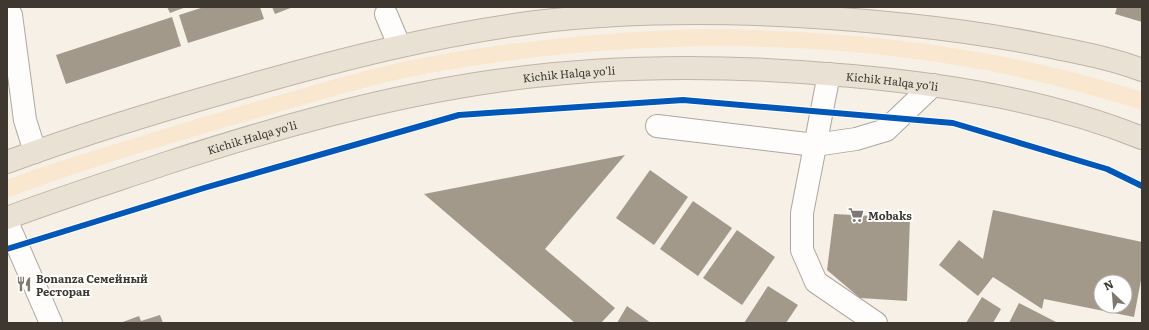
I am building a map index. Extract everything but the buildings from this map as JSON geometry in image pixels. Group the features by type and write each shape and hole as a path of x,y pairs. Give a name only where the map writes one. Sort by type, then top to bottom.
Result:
{"highway":[{"path":"7,162 204,98 398,45 494,28 598,17 792,11 988,36 1082,53 1142,70"},
{"name":"Kichik Halqa yo'li","path":"7,218 125,177 290,125 375,103 436,91 540,76 633,70 756,69 906,81 1057,110 1094,120 1142,138"}],"street":[{"path":"13,13 25,120 35,152"},
{"path":"386,14 398,45"},
{"path":"829,74 802,213 802,250 816,282 876,323"},
{"path":"657,126 815,145 856,139 886,130 933,85"},
{"path":"7,222 51,323"}],"shaded area":[{"path":"695,29 808,32 921,43 977,52 1088,76 1142,92 1142,110 1053,85 962,66 871,54 778,47 685,47 593,52 500,62 409,77 374,85 235,124 137,154 71,175 7,198 7,180 33,170 196,119 336,79 407,61 442,54 550,39"}],"cycle path":[{"path":"7,249 204,188 459,115 683,100 953,123 1107,169 1142,186"}],"place":[{"name":"Mobaks","path":"856,215"},
{"name":"Bonanza Семейный Ресторан","path":"24,284"}]}
